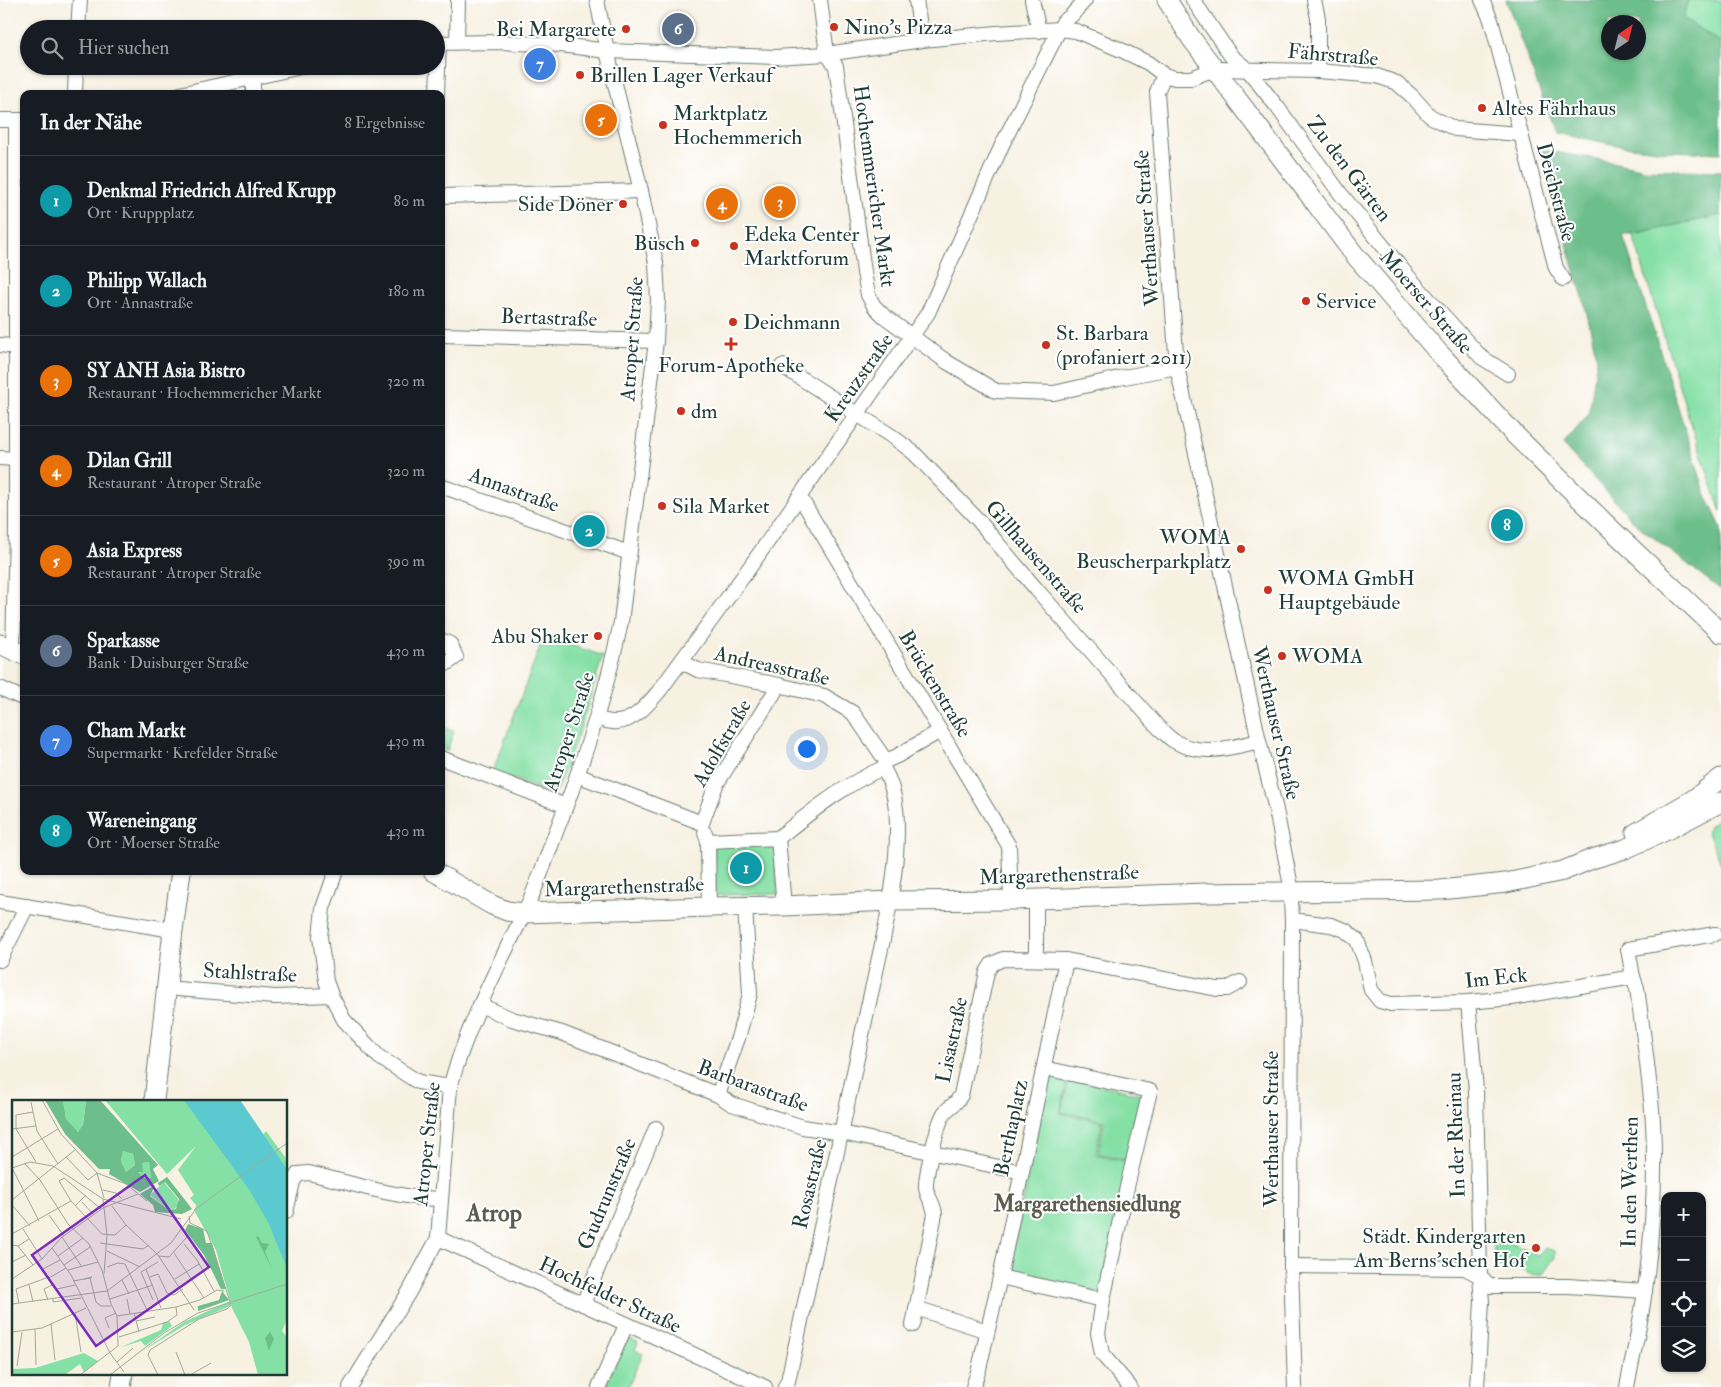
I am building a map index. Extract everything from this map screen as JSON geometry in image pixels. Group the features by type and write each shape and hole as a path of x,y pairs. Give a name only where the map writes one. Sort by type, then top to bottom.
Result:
{"main road":[{"name":"Moerser Straße","path":"1167,0 1192,38 1354,254 1439,352 1522,442 1721,632"},
{"name":"Moerser Straße","path":"1688,600 1721,621"},
{"name":"Margarethenstraße","path":"1592,859 1694,799 1721,778"},
{"name":"Margarethenstraße","path":"440,875 492,905 507,911 524,913 784,906 890,901 1011,900 1191,893 1440,890 1506,883 1563,871 1592,859 1625,849 1721,802"},
{"path":"154,1100 180,875"},
{"path":"121,1387 123,1374"}],"street":[{"path":"79,20 80,0"},
{"path":"457,42 458,0"},
{"name":"Atroper Straße","path":"350,1387 410,1292 438,1238 450,1087 462,1048 480,1005 524,913 566,806 597,719 614,658 621,622 656,341 658,299 656,263 641,191 607,51 598,0"},
{"name":"Hochemmericher Markt","path":"820,0 828,54 836,66 868,294 874,306 947,362 996,391 1054,393 1177,367"},
{"path":"916,0 922,40"},
{"path":"1032,0 1039,31"},
{"name":"Kreuzstraße","path":"597,719 616,722 631,718 648,704 682,662 912,337 928,313 1002,145 1063,22 1085,0"},
{"path":"1193,0 1230,56 1248,70"},
{"path":"1314,0 1318,18 1318,71"},
{"name":"Deichstraße","path":"1482,0 1491,20 1556,268 1563,278"},
{"path":"445,42 562,45 607,51 748,56 828,54 922,40 997,32 1060,29 1076,31 1119,49 1148,63 1164,75 1175,78 1191,78 1215,69"},
{"name":"Fährstraße","path":"1215,69 1318,71 1377,76 1397,84 1413,96 1430,116 1455,129 1520,134"},
{"name":"Zu den Gärten","path":"1248,70 1340,193 1406,274 1481,357 1508,374"},
{"path":"75,90 76,75"},
{"path":"197,90 262,75"},
{"path":"436,90 437,75"},
{"name":"Werthauser Straße","path":"1164,75 1157,92 1177,367 1259,741 1276,810 1291,892 1291,1266 1295,1387"},
{"path":"253,77 253,90"},
{"path":"0,120 20,120 20,232 15,459 20,533 12,650"},
{"path":"445,196 641,191"},
{"name":"Bertastraße","path":"445,335 656,341"},
{"path":"0,345 18,356"},
{"name":"Gillhausenstraße","path":"782,366 914,453 978,520 1159,728 1173,740 1189,748 1220,750 1259,741"},
{"path":"0,458 15,459"},
{"name":"Annastraße","path":"445,487 629,552"},
{"name":"Brückenstraße","path":"800,497 1009,846 1011,900"},
{"path":"445,642 450,644 456,657 445,664"},
{"name":"Andreasstraße","path":"682,662 698,670 779,685 824,696 853,713 885,764 894,792 896,855 890,901"},
{"name":"Adolfstraße","path":"702,823 716,785 779,685"},
{"path":"0,688 20,698"},
{"path":"708,841 778,838 824,803 940,731"},
{"path":"445,760 566,806"},
{"path":"577,775 702,823 708,841 709,907"},
{"path":"778,838 784,906"},
{"path":"335,875 323,908 320,937 326,980 331,995 344,1020 379,1057 418,1082 450,1087"},
{"path":"1036,899 1036,959"},
{"name":"Rosastraße","path":"785,1387 788,1381 842,1133 890,901"},
{"path":"0,902 173,930"},
{"path":"0,960 27,906"},
{"path":"718,1095 738,1038 750,994 745,906"},
{"name":"Im Eck","path":"1292,920 1331,925 1345,930 1357,940 1365,961 1371,990 1380,1001 1391,1004 1468,1002 1512,998 1633,977"},
{"path":"1633,977 1628,949 1715,934"},
{"name":"Lisastraße","path":"912,1325 935,1214 934,1205 926,1191 932,1153 945,1112 956,1104 961,1095 987,972 992,964 1003,959 1066,960 1217,989 1227,989 1240,982"},
{"name":"Berthaplatz","path":"973,1387 1000,1277 1066,960"},
{"name":"In den Werthen","path":"1627,1387 1645,1291 1651,1239 1653,1124 1637,988 1633,977"},
{"name":"Stahlstraße","path":"166,988 275,997 331,995"},
{"name":"In der Rheinau","path":"1468,1002 1476,1090 1482,1302 1477,1387"},
{"name":"Barbarastraße","path":"480,1005 512,1019 562,1033 718,1095 732,1104 803,1126 1022,1172"},
{"name":"Berthaplatz","path":"1044,1068 1150,1091 1103,1300"},
{"name":"Gudrunstraße","path":"583,1304 656,1128"},
{"path":"288,1203 293,1182 298,1174 309,1173 391,1192 429,1199 441,1199"},
{"name":"Hochfelder Straße","path":"438,1238 765,1387"},
{"path":"1291,1266 1465,1268 1480,1276 1490,1286 1568,1286 1645,1291"},
{"path":"1000,1277 1103,1300 1098,1333 1102,1354 1130,1387"},
{"path":"916,1308 987,1331"},
{"path":"599,1387 626,1325"}],"green space":[{"path":"1506,0 1688,0 1683,18 1721,43 1721,153 1664,151 1616,145 1555,132"},
{"path":"1688,0 1721,0 1721,43 1683,18"},
{"path":"1542,150 1644,169 1721,171 1720,215 1633,235 1623,235 1706,495 1721,527 1721,590 1636,524 1563,445 1589,414 1597,359 1584,301"},
{"path":"1721,215 1721,512 1688,415 1633,235"},
{"path":"544,636 603,656 580,729 555,795 493,771"},
{"path":"445,728 454,731 447,751 445,750"},
{"path":"1721,819 1721,864 1707,831 1710,825"},
{"path":"774,843 778,894 715,895 715,845"},
{"path":"1049,1073 1068,1077 1060,1113 1102,1122 1096,1154 1128,1162 1100,1294 1008,1273"},
{"path":"1069,1078 1141,1094 1126,1160 1098,1153 1104,1121 1061,1112"},
{"path":"1499,1235 1538,1256 1545,1248 1555,1251 1555,1257 1543,1274 1532,1275 1520,1269 1504,1270 1495,1263 1493,1238"},
{"path":"628,1338 638,1342 635,1350 643,1354 628,1387 605,1387"}],"place":[{"name":"Nino's Pizza","path":"834,27"},
{"name":"Bei Margarete","path":"626,29"},
{"name":"Sparkasse","path":"678,29"},
{"name":"Cham Markt","path":"540,64"},
{"name":"Brillen Lager Verkauf","path":"580,75"},
{"name":"Altes Fährhaus","path":"1482,108"},
{"name":"Asia Express","path":"601,120"},
{"name":"Marktplatz Hochemmerich","path":"663,125"},
{"name":"SY ANH Asia Bistro","path":"780,202"},
{"name":"Side Döner","path":"623,204"},
{"name":"Dilan Grill","path":"722,204"},
{"name":"Büsch","path":"695,243"},
{"name":"Edeka Center Marktforum","path":"734,246"},
{"name":"Service","path":"1306,301"},
{"name":"Deichmann","path":"733,322"},
{"name":"Forum-Apotheke","path":"731,344"},
{"name":"St. Barbara (profaniert 2011)","path":"1046,345"},
{"name":"dm","path":"681,411"},
{"name":"Sila Market","path":"662,506"},
{"name":"Wareneingang","path":"1507,525"},
{"name":"Philipp Wallach","path":"589,531"},
{"name":"WOMA Beuscherparkplatz","path":"1241,549"},
{"name":"WOMA GmbH Hauptgebäude","path":"1268,590"},
{"name":"Abu Shaker","path":"598,636"},
{"name":"WOMA","path":"1282,656"},
{"name":"Denkmal Friedrich Alfred Krupp","path":"746,868"},
{"name":"Städt. Kindergarten Am Berns'schen Hof","path":"1536,1248"}],"district":[{"name":"Margarethensiedlung","path":"1087,1204"},
{"name":"Atrop","path":"494,1213"}]}
